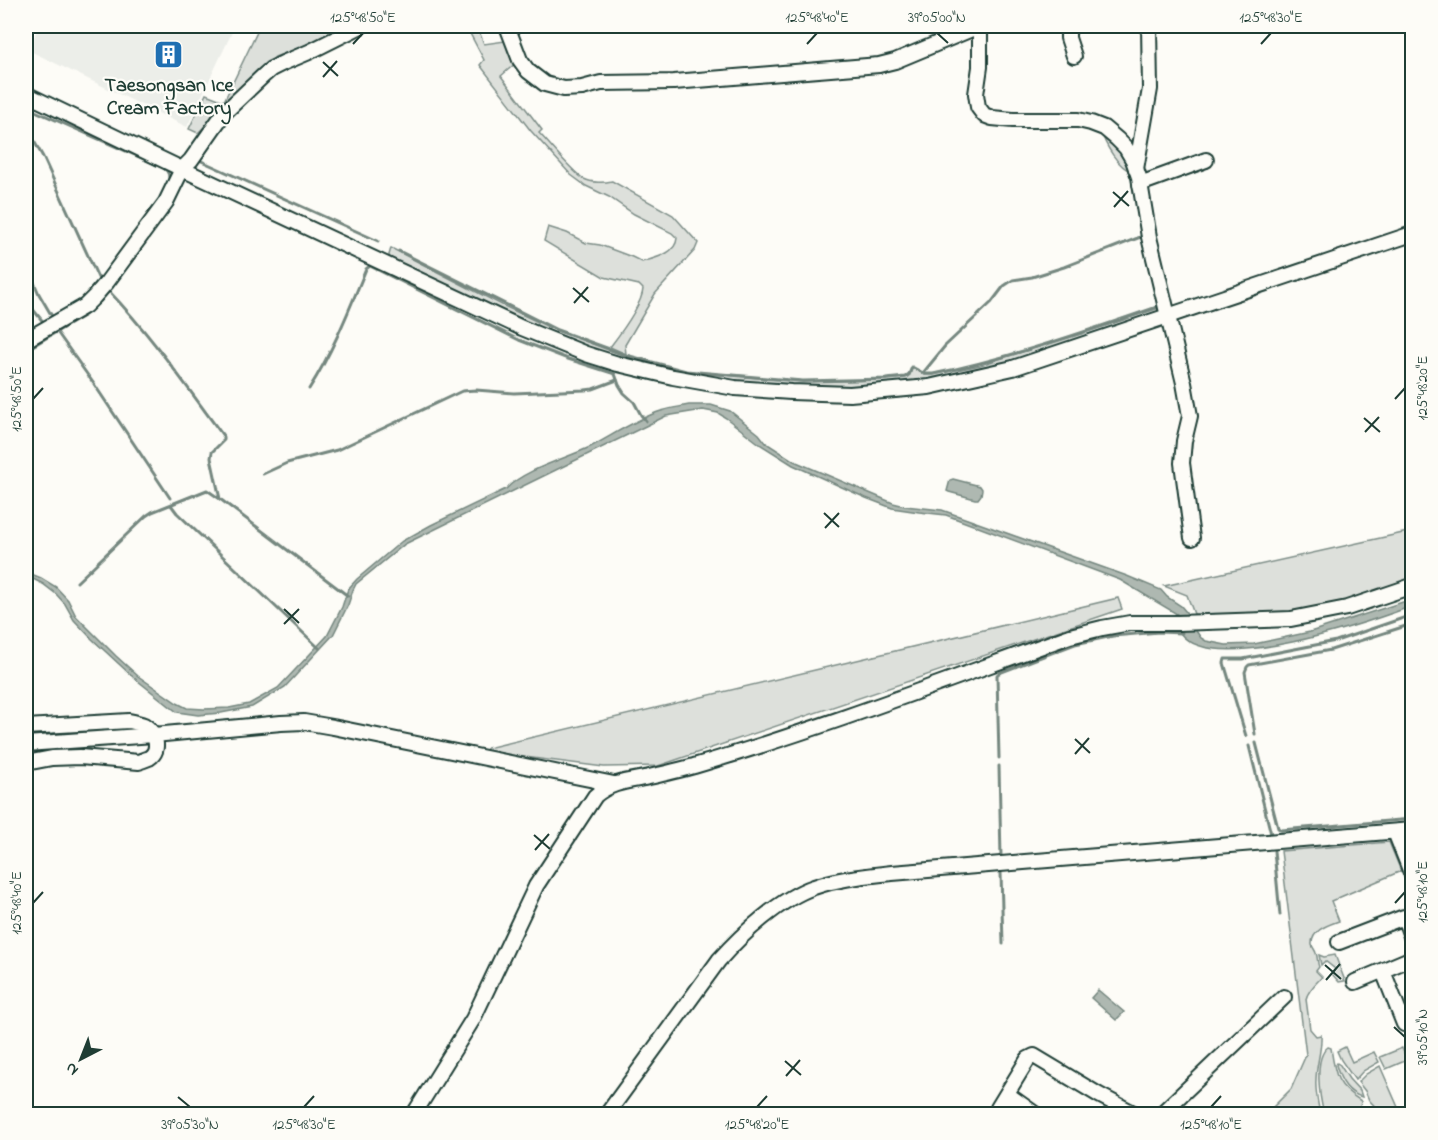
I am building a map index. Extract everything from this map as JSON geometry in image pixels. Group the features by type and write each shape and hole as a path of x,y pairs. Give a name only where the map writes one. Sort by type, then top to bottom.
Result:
{"street":[{"path":"26,340 85,306 94,297 166,202 182,169 191,160 224,113 271,69 361,26"},
{"path":"507,26 520,60 528,71 545,84 564,89 582,88 601,83 674,82 879,65 896,61 980,26 980,67 976,94 978,107 984,115 1014,120 1078,120 1104,128 1126,148 1133,160 1190,416 1182,463 1192,538"},
{"path":"1072,26 1068,31 1068,38 1074,56"},
{"path":"1136,169 1150,89 1149,26"},
{"path":"26,94 522,328 586,354 618,364 735,388 850,394 929,387 1013,368 1413,234"},
{"path":"1140,184 1206,160"},
{"path":"414,1114 473,1019 536,886 595,796 602,789 614,784 694,765 835,721 1070,636 1130,622 1195,623 1291,619 1347,608 1413,586"},
{"path":"26,727 129,721 141,723 150,730 157,744 154,753 148,759 139,762 80,757 52,758 26,763"},
{"path":"26,744 304,722 614,784"},
{"path":"607,1114 730,947 783,903 812,888 841,879 892,873 1413,830"},
{"path":"1395,832 1413,875"},
{"path":"1339,942 1404,917 1411,931"},
{"path":"1355,982 1413,958"},
{"path":"1383,971 1404,1023 1413,1020"},
{"path":"1161,1114 1284,997"},
{"path":"998,1108 1028,1059 1034,1056 1136,1114"},
{"path":"1006,1094 1035,1114"}],"shaded area":[{"path":"39,26 235,26 187,127 28,50"},
{"path":"260,26 347,26 275,57 198,133 189,129 206,94 224,101"},
{"path":"466,26 477,26 484,44 505,41 517,62 501,76 542,130 539,133 573,170 584,179 591,181 612,181 673,215 698,243 695,250 655,294 625,345 626,354 610,347 635,311 643,289 639,285 604,277 544,241 548,227 642,262 669,252 677,238 571,175 531,131 480,65 484,60"},
{"path":"1101,131 1119,147 1132,172 1113,155"},
{"path":"391,248 557,331 625,356 685,372 803,382 906,378 912,369 925,375 933,375 980,365 1162,307 1164,313 1010,365 925,384 788,388 711,379 606,354 544,332 390,259"},
{"path":"689,405 711,405 730,411 759,434 766,443 794,461 893,503 942,510 1161,590 1181,606 1201,638 1206,641 1226,645 1254,644 1310,632 1412,599 1412,606 1362,623 1292,642 1257,648 1224,650 1198,645 1180,633 1181,619 1177,614 1120,580 946,515 892,508 866,498 793,465 718,413 703,410 666,416 405,544 356,584 333,635 285,687 252,707 198,715 177,712 133,677 92,639 74,620 56,594 33,579 26,579 26,574 29,573 56,587 68,600 76,616 116,656 138,676 177,703 187,708 204,709 249,704 278,688 327,636 342,607 348,589 402,541 506,489 534,470 590,447 643,418 664,410"},
{"path":"950,480 980,486 981,495 975,499 947,491"},
{"path":"1412,531 1412,578 1351,600 1288,612 1211,617 1194,614 1187,595 1164,586"},
{"path":"1118,598 1122,609 658,766 604,767 486,752 487,748"},
{"path":"1389,842 1401,871 1331,901 1339,921 1321,929 1312,940 1319,967 1316,971 1322,977 1310,990 1306,999 1310,1029 1316,1036 1321,1035 1316,1084 1320,1114 1266,1114 1291,1089 1306,1055 1281,851"},
{"path":"1319,955 1324,957 1335,955 1345,981 1339,982 1332,974 1335,969 1325,961 1321,965"},
{"path":"1098,990 1124,1012 1116,1020 1091,998"},
{"path":"1328,1047 1331,1048 1338,1079 1346,1090 1361,1101 1359,1114 1324,1114 1319,1069 1323,1052"},
{"path":"1345,1047 1352,1062 1374,1052 1379,1062 1363,1071 1355,1080 1337,1051"},
{"path":"1402,1048 1407,1060 1386,1069 1380,1057"},
{"path":"1337,1063 1360,1091 1362,1097 1352,1092 1342,1081"},
{"path":"1380,1066 1401,1114 1382,1114 1369,1100 1358,1082"}],"waterway":[{"path":"26,107 164,168 169,174 168,183"},
{"path":"26,127 43,157 100,282"},
{"path":"197,159 378,241"},
{"path":"923,373 945,346 991,303 1004,286 1013,280 1064,267 1143,236"},
{"path":"399,251 557,330 626,355 686,371 803,381 905,377 912,367 925,374 962,368 1076,335 1160,306"},
{"path":"26,264 53,318"},
{"path":"309,389 333,345 366,269 370,266 519,340 615,374 624,393 634,402 646,421"},
{"path":"107,292 108,290 124,307 154,343 224,437 224,440 212,452 211,458 220,499 348,596"},
{"path":"26,350 85,315 101,300"},
{"path":"26,301 45,324"},
{"path":"57,332 170,498"},
{"path":"263,474 287,463 337,450 462,391 514,393 585,390 617,380"},
{"path":"77,582 152,512 207,490 220,499"},
{"path":"171,505 319,648"},
{"path":"26,567 30,575"},
{"path":"1246,736 1224,663 1225,659 1243,659 1336,641 1412,615"},
{"path":"1255,734 1245,672 1249,665 1331,650 1412,624"},
{"path":"999,758 997,675 999,673 1075,644 1113,636 1159,632 1182,633"},
{"path":"1256,743 1278,828 1281,830 1412,819"},
{"path":"1249,746 1271,834"},
{"path":"999,766 1001,858"},
{"path":"1274,851 1280,915"},
{"path":"1001,873 1003,944"}],"place":[{"name":"Taesongsan Ice Cream Factory","path":"169,54"}]}
